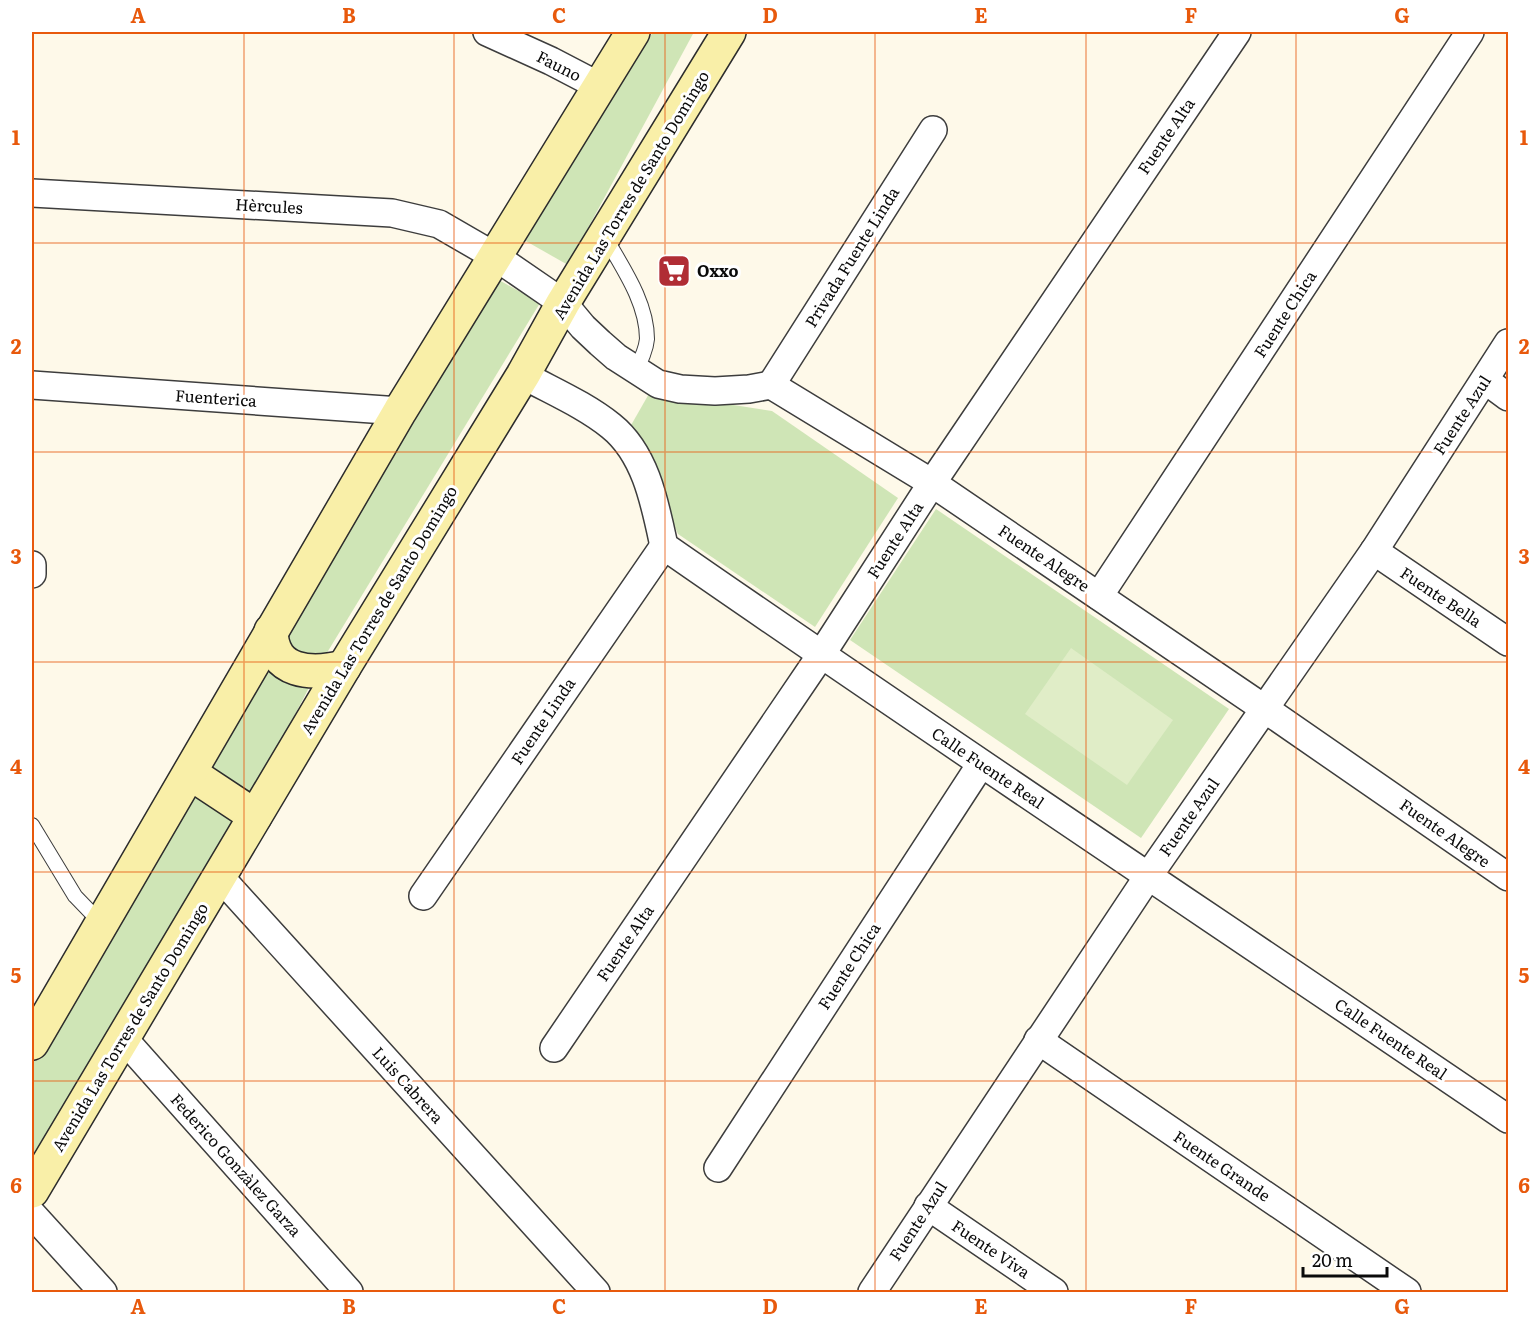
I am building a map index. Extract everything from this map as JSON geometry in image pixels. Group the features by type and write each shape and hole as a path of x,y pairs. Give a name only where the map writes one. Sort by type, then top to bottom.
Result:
{"street":[{"name":"Fauno","path":"487,32 599,86"},
{"path":"32,1043 400,411 633,32"},
{"name":"Avenida Las Torres de Santo Domingo","path":"32,1191 344,667 729,32"},
{"name":"Fuente Alta","path":"554,1048 821,655 932,483 1237,32"},
{"name":"Fuente Chica","path":"1099,596 1470,32"},
{"name":"Privada Fuente Linda","path":"771,384 933,130"},
{"name":"Hèrcules","path":"32,193 392,213 439,224 496,257 563,303"},
{"path":"563,303 591,335 616,357 658,384 680,389 715,391 749,389 771,384"},
{"name":"Fuente Azul","path":"872,1293 1149,875 1374,551 1509,343"},
{"path":"523,375 598,417 612,426 623,438 636,457 652,494 663,546"},
{"path":"1485,381 1509,397"},
{"name":"Fuente Alegre","path":"771,384 932,483 1509,877"},
{"name":"Fuenterica","path":"32,385 400,411"},
{"name":"Calle Fuente Real","path":"663,546 981,764 1509,1119"},
{"name":"Fuente Linda","path":"423,896 663,546"},
{"name":"Fuente Bella","path":"1374,551 1509,642"},
{"path":"32,565 32,574"},
{"path":"272,631 275,652 290,666 311,671 326,671 344,667"},
{"name":"Fuente Chica","path":"718,1168 981,764"},
{"path":"190,773 255,816"},
{"name":"Luis Cabrera","path":"220,877 596,1293"},
{"name":"Federico Gonzàlez Garza","path":"123,1038 349,1293"},
{"name":"Fuente Grande","path":"1038,1040 1407,1293"},
{"name":"Fuente Viva","path":"928,1206 1054,1293"},
{"path":"32,1214 103,1293"}],"lane":[{"path":"605,237 630,281 642,309 647,340 636,370"},
{"path":"32,825 75,896 101,923"}],"green space":[{"path":"653,32 694,32 568,265 524,240"},
{"path":"490,275 540,303 325,656 307,664 280,649"},
{"path":"650,392 772,411 898,498 815,627 678,534 630,427"},
{"path":"936,509 1229,709 1141,838 850,640"},
{"path":"1071,648 1173,720 1127,785 1025,714"},
{"path":"269,657 315,676 216,867 32,1163 32,1056"}],"place":[{"name":"Oxxo","path":"674,271"}]}
